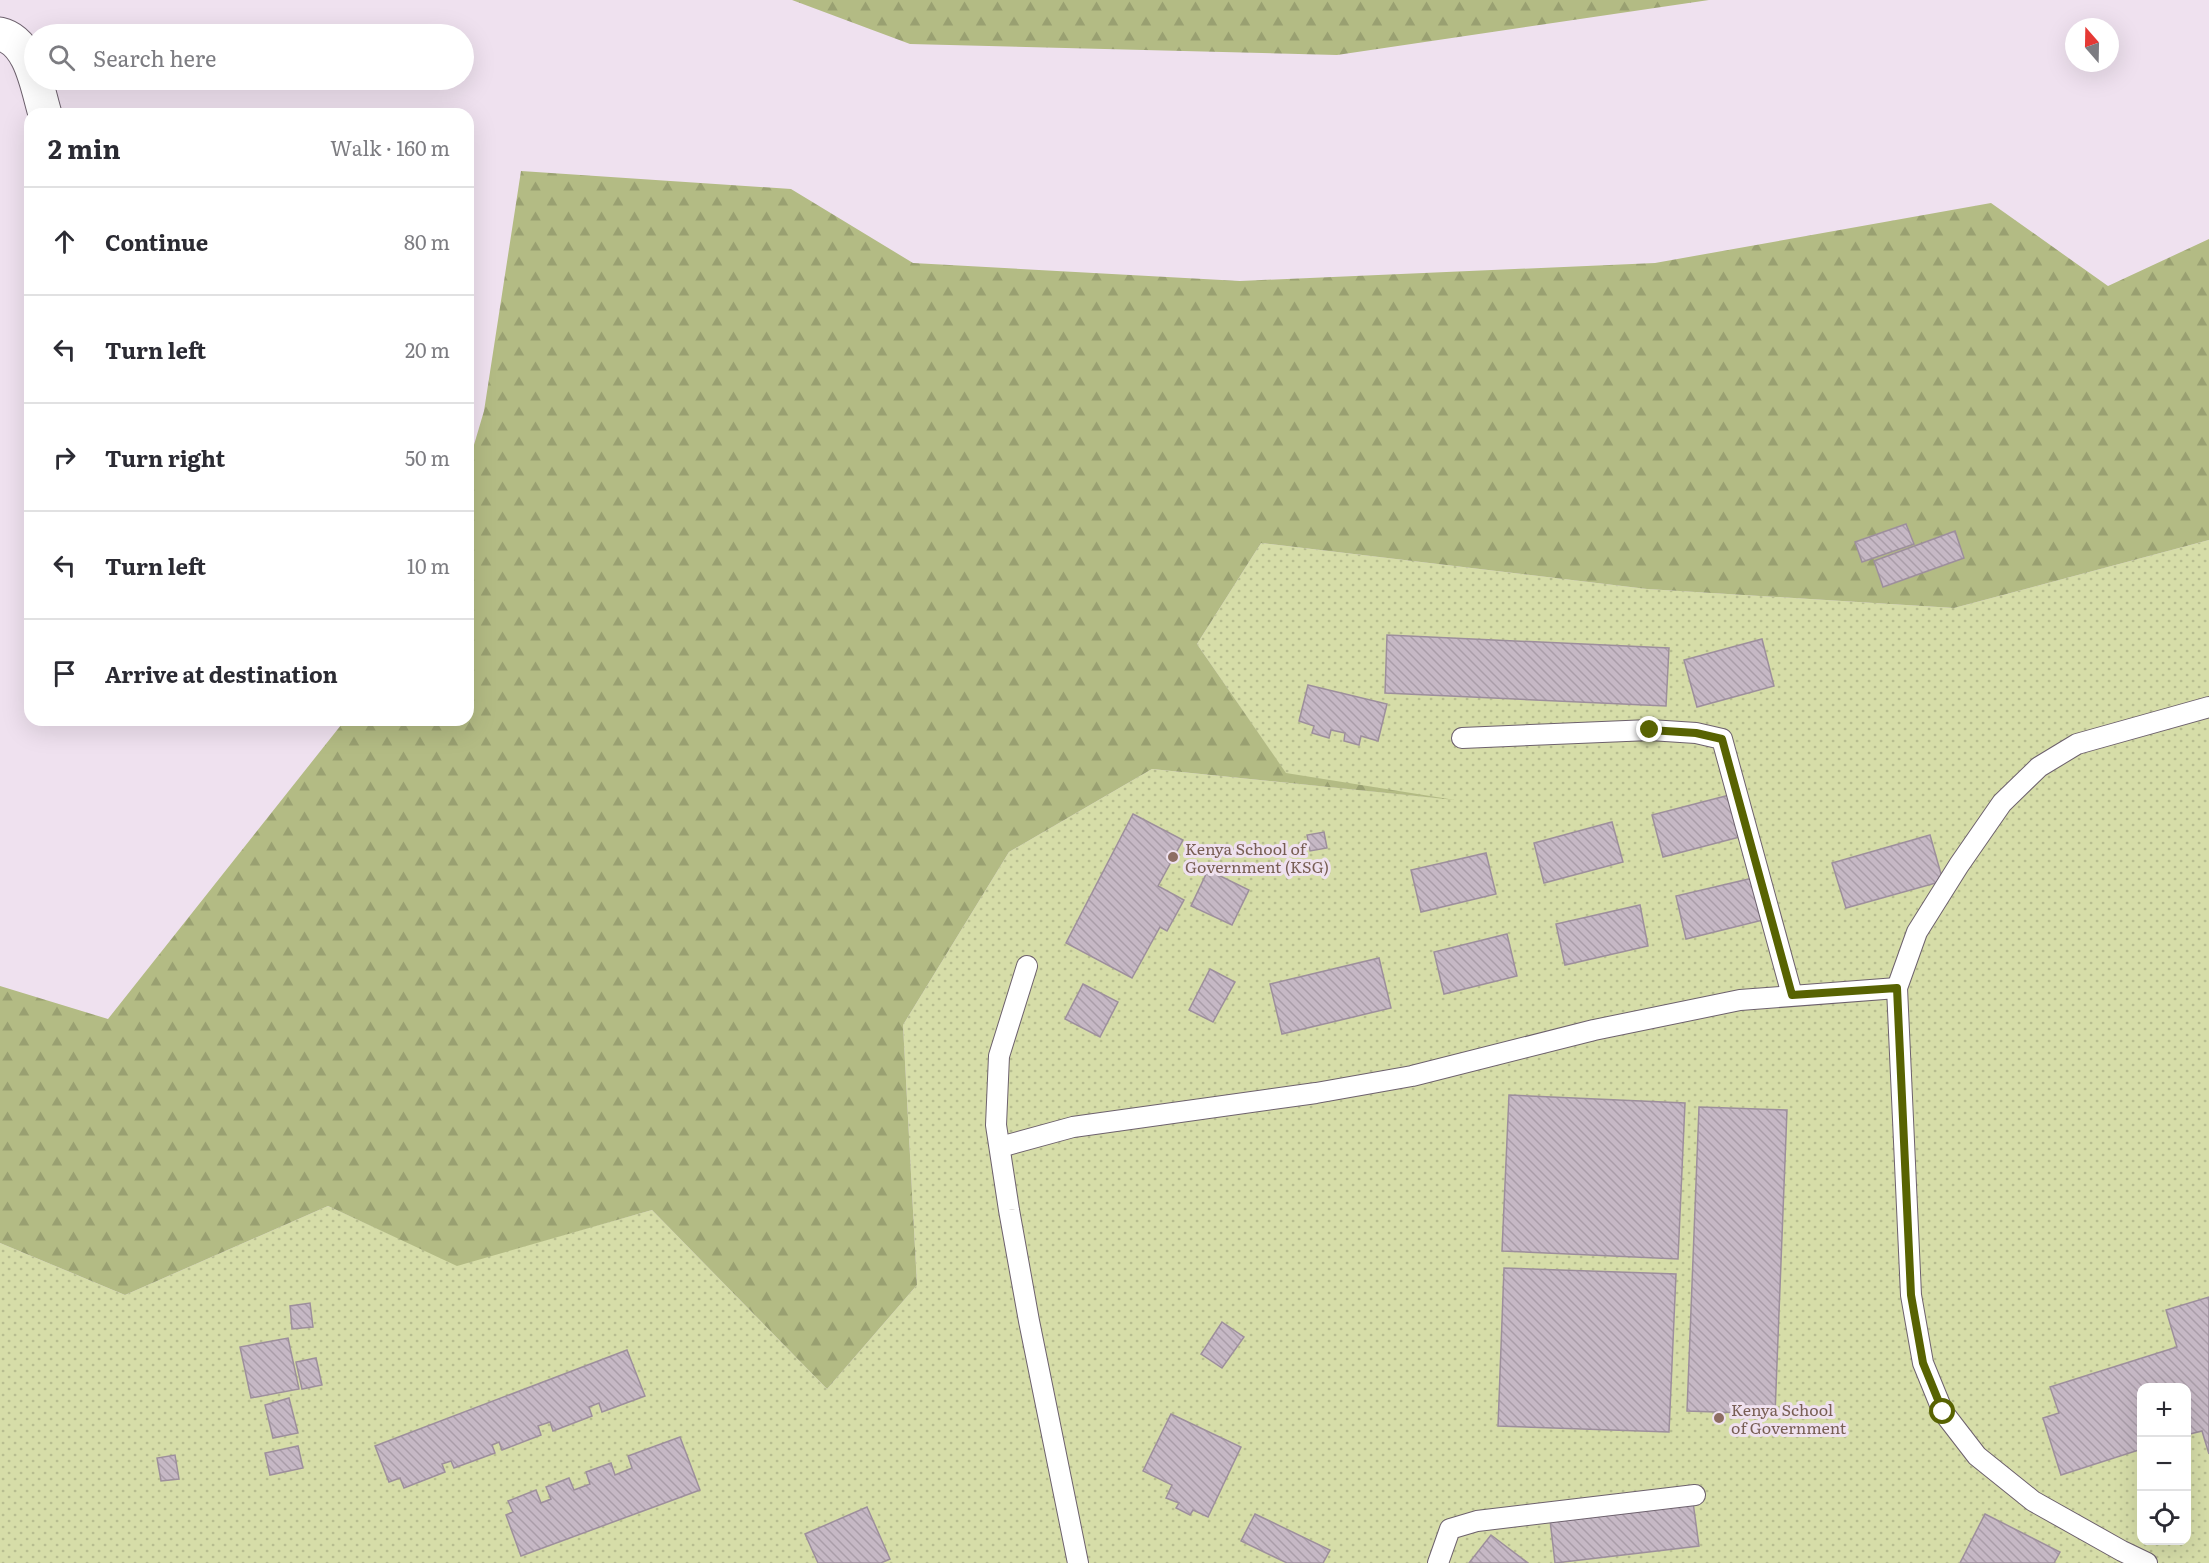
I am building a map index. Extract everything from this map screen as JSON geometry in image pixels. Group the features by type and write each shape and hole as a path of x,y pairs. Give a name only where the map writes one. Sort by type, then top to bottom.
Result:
{"street":[{"path":"0,34 16,41 24,53"},
{"path":"37,90 43,108"}],"lane":[{"path":"2147,1563 2033,1501 1977,1456 1943,1412 1923,1363 1911,1295 1897,988 1917,932 1959,864 2002,803 2038,767 2077,744 2209,707"},
{"path":"1461,738 1650,730 1696,733 1722,739 1792,995"},
{"path":"1028,966 999,1056 996,1125 1029,1321 1078,1563"},
{"path":"1000,1147 1074,1127 1316,1094 1412,1076 1594,1030 1740,1000 1897,988"},
{"path":"1438,1563 1450,1528 1477,1521 1695,1495"}],"green space":[{"path":"792,0 1709,0 1337,55 910,44"},
{"path":"521,171 791,189 913,263 1240,281 1655,263 1991,203 2108,286 2209,239 2209,540 1954,608 1647,589 1261,543 1197,644 1286,773 1455,800 1152,769 1009,852 903,1025 917,1285 827,1389 652,1210 457,1266 328,1206 125,1295 0,1243 0,986 108,1019 340,726 474,726 474,445 484,411"},
{"name":"Kenya School of Government (KSG)","path":"2209,540 2209,1563 0,1563 0,1243 125,1295 328,1206 457,1265 652,1210 827,1389 917,1285 903,1025 1009,852 1152,769 1438,798 1286,774 1197,644 1261,543 1647,589 1954,608"}],"building":[{"path":"1906,524 1914,544 1862,562 1855,542"},
{"path":"1955,531 1964,558 1883,587 1874,561"},
{"path":"1387,635 1669,648 1666,706 1385,693"},
{"path":"1762,639 1774,686 1697,707 1684,660"},
{"path":"1308,685 1387,704 1378,741 1361,736 1359,745 1344,741 1345,733 1331,730 1329,738 1312,733 1314,726 1299,721"},
{"path":"1745,791 1755,833 1663,857 1652,815"},
{"path":"1133,814 1183,840 1158,886 1184,900 1167,931 1160,927 1132,978 1066,943"},
{"path":"1612,822 1623,862 1544,883 1534,843"},
{"path":"1324,832 1327,848 1310,851 1307,835"},
{"path":"1930,835 1943,881 1846,908 1832,863"},
{"path":"1486,853 1496,894 1421,912 1411,870"},
{"path":"1208,870 1249,890 1232,925 1191,906"},
{"path":"1753,878 1763,920 1686,939 1676,896"},
{"path":"1640,905 1648,946 1565,965 1556,924"},
{"path":"1507,934 1517,976 1444,994 1434,952"},
{"path":"1379,958 1391,1008 1282,1034 1270,984"},
{"path":"1210,969 1235,982 1213,1022 1189,1010"},
{"path":"1083,984 1118,1002 1100,1037 1065,1019"},
{"path":"1509,1095 1685,1103 1678,1259 1502,1251"},
{"path":"1699,1107 1787,1110 1775,1414 1687,1411"},
{"path":"1504,1268 1676,1274 1669,1432 1498,1426"},
{"path":"2209,1297 2209,1454 2202,1431 2191,1434 2191,1383 2137,1383 2137,1451 2061,1475 2043,1418 2059,1413 2050,1387 2177,1347 2166,1310"},
{"path":"310,1303 313,1327 292,1329 290,1306"},
{"path":"1222,1322 1244,1337 1222,1368 1201,1354"},
{"path":"288,1338 299,1389 251,1398 240,1347"},
{"path":"627,1350 645,1396 602,1412 599,1403 589,1407 592,1416 553,1431 550,1422 538,1426 541,1435 502,1450 499,1442 492,1445 495,1453 454,1468 451,1461 442,1464 445,1472 404,1488 400,1478 389,1482 375,1446"},
{"path":"316,1358 322,1385 302,1389 296,1362"},
{"path":"289,1398 298,1433 273,1438 265,1405"},
{"path":"1171,1414 1241,1447 1208,1517 1193,1510 1190,1515 1176,1508 1179,1503 1166,1498 1172,1485 1143,1471"},
{"path":"680,1437 700,1490 521,1556 506,1515 513,1512 508,1501 536,1490 541,1503 551,1499 546,1487 569,1478 574,1490 590,1484 586,1472 611,1463 615,1475 632,1468 628,1456"},
{"path":"298,1446 303,1468 270,1475 265,1453"},
{"path":"175,1455 179,1479 161,1481 157,1458"},
{"path":"1693,1502 1699,1546 1555,1563 1550,1520"},
{"path":"867,1507 890,1559 881,1563 818,1563 805,1534"},
{"path":"1255,1514 1330,1550 1323,1563 1287,1563 1241,1541"},
{"path":"1985,1514 2060,1552 2054,1563 1960,1563"},
{"path":"1491,1535 1528,1563 1469,1563"}],"place":[{"name":"Kenya School of Government (KSG)","path":"1173,857"},
{"name":"Kenya School of Government","path":"1719,1418"}],"route":[{"path":"1650,730 1696,733 1722,739 1792,995 1897,988 1911,1295 1923,1363 1943,1412"}]}
